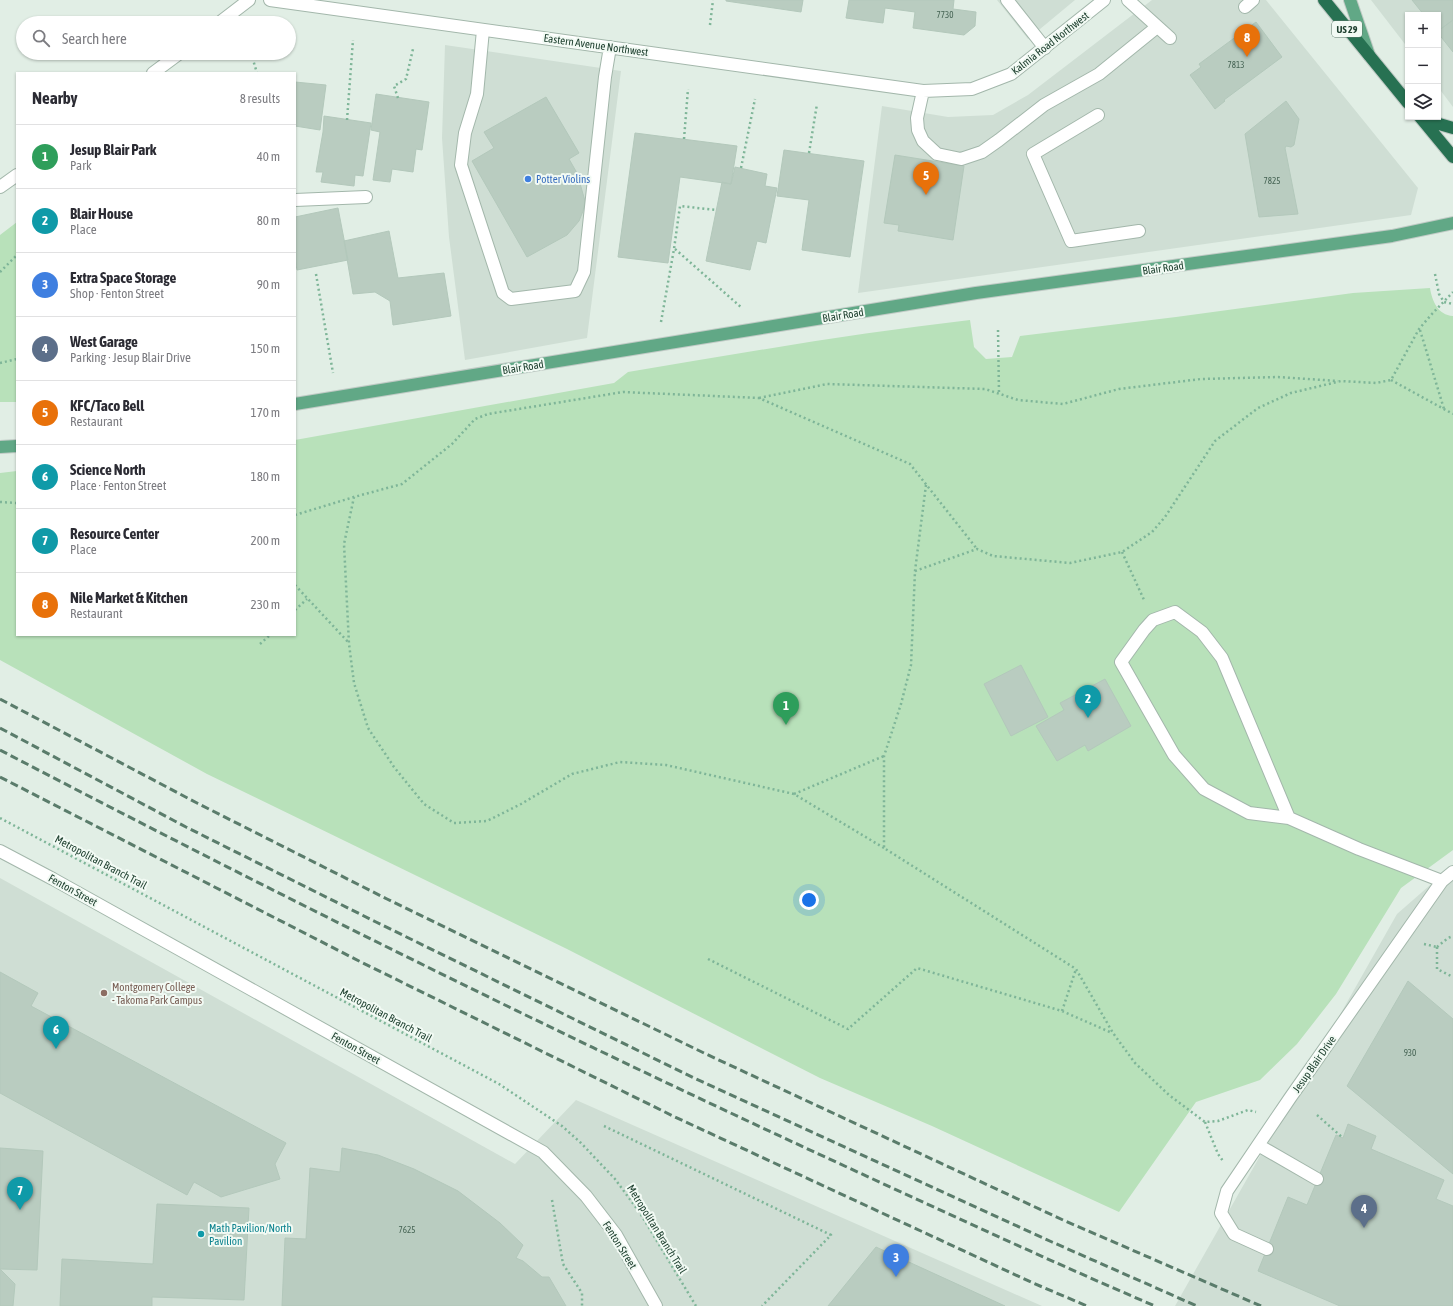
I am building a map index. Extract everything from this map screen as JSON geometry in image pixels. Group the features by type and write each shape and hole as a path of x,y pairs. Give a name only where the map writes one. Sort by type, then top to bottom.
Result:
{"highway":[{"name":"US 29","path":"1324,0 1405,99"},
{"path":"1423,120 1453,157"},
{"path":"1427,120 1453,128"}],"main road":[{"path":"1350,0 1370,58"},
{"name":"Blair Road","path":"296,404 976,293 1392,236 1453,223"},
{"path":"0,447 16,446"}],"street":[{"path":"228,16 249,0"},
{"name":"Eastern Avenue Northwest","path":"270,0 922,91"},
{"path":"1007,0 1045,48"},
{"name":"Kalmia Road Northwest","path":"922,91 972,90 1011,74 1104,0"},
{"path":"1128,0 1170,38"},
{"path":"922,91 917,118 918,130 923,141 937,154 961,159 982,152 1044,105 1099,74 1157,26"},
{"path":"484,30 477,94 465,133 461,166 503,293 511,299 575,291 584,272 605,77 610,47"},
{"path":"154,72 171,60"},
{"path":"1098,115 1033,154 1071,241 1139,231"},
{"path":"0,187 16,176"},
{"path":"296,200 366,197"},
{"path":"1289,818 1222,658 1202,632 1175,612 1153,620 1121,662 1174,755 1204,789 1249,813 1289,818 1359,849 1442,881"},
{"name":"Fenton Street","path":"0,850 543,1152 586,1196 616,1235 656,1306"},
{"name":"Jesup Blair Drive","path":"1267,1249 1234,1234 1221,1213 1227,1191 1442,881 1453,872"},
{"path":"1258,1145 1317,1179"}],"path":[{"path":"710,25 713,0"},
{"path":"346,120 353,40"},
{"path":"398,98 394,86 406,79 413,49"},
{"path":"253,60 257,72"},
{"path":"684,139 688,89"},
{"path":"741,168 754,99"},
{"path":"809,153 817,104"},
{"path":"661,322 680,206 716,210"},
{"path":"674,249 742,308"},
{"path":"0,272 16,256"},
{"path":"316,274 333,372"},
{"path":"1435,274 1439,294 1444,302 1453,304"},
{"path":"1391,380 1419,329 1453,292"},
{"path":"1419,329 1444,409"},
{"path":"998,330 999,394"},
{"path":"0,363 16,359"},
{"path":"296,515 402,484 452,444 476,419 488,414 623,392 759,398 827,384 985,389 1018,400 1063,404 1119,389 1201,379 1278,377 1376,382 1391,380 1453,414"},
{"path":"759,398 910,464 977,549 993,556 1070,563 1122,552 1152,532 1165,517 1215,441 1258,408 1292,393 1342,381"},
{"path":"884,848 884,756 911,665 915,571 926,486"},
{"path":"354,497 344,544 349,644 354,683 368,728 394,766 424,804 454,823 487,821 521,804 572,774 620,762 666,765 794,794 884,848 1076,969 1112,1033 1135,1062 1169,1095 1205,1122 1218,1154 1225,1165"},
{"path":"0,502 16,503"},
{"path":"915,571 977,549"},
{"path":"1122,552 1153,620"},
{"path":"296,586 349,644"},
{"path":"296,609 307,599"},
{"path":"260,644 269,636"},
{"path":"794,794 884,756"},
{"name":"Metropolitan Branch Trail","path":"0,818 499,1084 562,1126 581,1143 615,1179 633,1201 696,1306"},
{"path":"1436,947 1453,936"},
{"path":"1420,943 1436,947"},
{"path":"1436,947 1437,969 1453,977"},
{"path":"708,959 848,1029 917,968 1062,1011 1112,1033"},
{"path":"1062,1011 1076,969"},
{"path":"1205,1122 1218,1121 1248,1110 1255,1111 1260,1114"},
{"path":"1317,1116 1343,1138"},
{"path":"604,1126 831,1235 762,1306"},
{"path":"552,1200 563,1264 582,1293 582,1306"}],"shaded area":[{"path":"997,0 1075,0 1028,39"},
{"path":"1152,0 1266,0 1418,188 1411,215 858,293 882,106 948,117 993,115 1028,95"},
{"path":"1371,0 1453,0 1453,107 1441,91 1441,12 1405,12 1405,44"},
{"path":"445,45 621,71 587,338 465,360 449,237 442,138"},
{"path":"1453,865 1453,1306 1175,1306 1397,914"},
{"name":"Montgomery College - Takoma Park Campus","path":"0,878 515,1164 576,1100 1042,1306 0,1306"}],"green space":[{"path":"16,223 16,402 0,402 0,235"},
{"path":"1430,288 1432,298 1440,310 1443,313 1453,316 1453,850 1401,888 1336,994 1297,1044 1260,1080 1196,1102 1119,1212 932,1126 820,1078 567,949 207,774 0,660 0,473 16,471 16,636 296,636 296,440 614,383 628,372 927,325 970,320 974,347 986,359 1012,357 1020,336 1353,293"}],"building":[{"path":"726,0 803,0 801,12"},
{"path":"849,0 954,0 953,9 976,12 975,26 964,35 913,28 915,12 885,8 883,23 846,18"},
{"path":"1412,0 1453,0 1453,20 1441,29 1441,12 1422,12"},
{"path":"1453,20 1453,52 1441,37 1441,29"},
{"path":"1256,22 1282,57 1224,100 1225,101 1215,109 1190,75 1201,67 1199,64"},
{"path":"296,82 326,85 320,130 296,126"},
{"path":"376,94 429,102 422,150 416,149 413,172 392,169 390,182 373,180 380,132 371,130"},
{"path":"546,97 579,153 569,159 577,173 585,201 579,221 567,235 527,257 472,161 494,148 484,132"},
{"path":"1286,101 1299,119 1294,145 1291,147 1286,146 1285,148 1298,214 1259,217 1245,134"},
{"path":"324,116 371,123 363,176 355,175 354,186 321,182 323,172 316,172 323,132"},
{"path":"635,133 737,146 731,184 680,177 668,263 618,257"},
{"path":"784,150 864,161 850,257 802,250 809,200 777,196"},
{"path":"895,155 964,166 953,240 898,231 899,225 884,223"},
{"path":"735,167 767,174 765,186 777,188 766,243 757,241 750,270 706,261 722,182 731,184"},
{"path":"338,208 348,260 297,270 296,217"},
{"path":"389,231 398,278 444,273 451,316 393,325 390,301 375,292 353,294 344,241"},
{"path":"1021,665 1048,717 1011,736 984,684"},
{"path":"1105,679 1131,726 1088,751 1085,745 1057,761 1036,726 1064,710 1060,703"},
{"path":"0,972 38,993 31,1006 286,1143 275,1164 280,1179 221,1197 194,1182 187,1195 0,1093"},
{"path":"1408,981 1453,1019 1453,1174 1347,1086"},
{"path":"1348,1124 1376,1136 1371,1149 1444,1180 1436,1199 1453,1206 1453,1306 1340,1306 1258,1271 1288,1197 1307,1205 1336,1135 1343,1138"},
{"path":"0,1148 43,1151 37,1270 0,1269"},
{"path":"342,1148 378,1155 414,1169 458,1191 500,1223 523,1245 516,1258 523,1261 542,1277 549,1277 566,1306 282,1306 285,1238 306,1239 310,1168 340,1172"},
{"name":"Math Pavilion/North Pavilion","path":"157,1204 249,1208 244,1300 152,1297 152,1306 60,1306 62,1259 153,1264"},
{"path":"876,1247 1005,1306 828,1306"},
{"path":"0,1269 15,1284 13,1306 0,1306"}],"railway":[{"path":"0,699 197,803 387,899 706,1054 1063,1220 1261,1306"},
{"path":"0,728 186,827 694,1078 1052,1242 1197,1306"},
{"path":"0,750 316,912 635,1068 963,1221 1155,1306"},
{"path":"0,777 359,961 675,1117 1033,1283 1087,1306"}],"place":[{"name":"Nile Market & Kitchen","path":"1247,57"},
{"name":"Potter Violins","path":"528,179"},
{"name":"KFC/Taco Bell","path":"926,195"},
{"name":"Blair House","path":"1088,718"},
{"name":"Jesup Blair Park","path":"786,725"},
{"name":"Montgomery College - Takoma Park Campus","path":"104,993"},
{"name":"Science North","path":"56,1049"},
{"name":"Resource Center","path":"20,1210"},
{"name":"West Garage","path":"1364,1228"},
{"name":"Math Pavilion/North Pavilion","path":"201,1234"},
{"name":"Extra Space Storage","path":"896,1277"}]}
